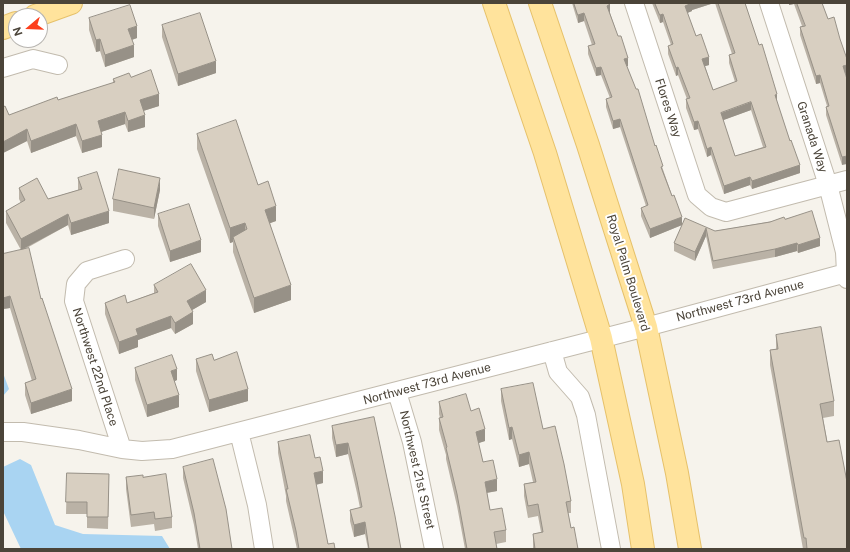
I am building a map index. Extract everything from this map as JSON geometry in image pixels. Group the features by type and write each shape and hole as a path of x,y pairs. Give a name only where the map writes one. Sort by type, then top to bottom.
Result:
{"main road":[{"path":"48,11 71,3"},
{"path":"494,3 545,153 602,338 633,484 643,549"},
{"name":"Royal Palm Boulevard","path":"540,3 588,145 646,327 677,473 690,549"}],"street":[{"name":"Flores Way","path":"634,3 697,196 711,207 726,212 828,185"},
{"name":"Granada Way","path":"769,3 828,185 845,252 846,276"},
{"path":"3,68 33,58 58,65"},
{"path":"828,185 847,180"},
{"name":"Northwest 22nd Place","path":"122,449 74,301 76,284 87,271 125,259"},
{"name":"Northwest 73rd Avenue","path":"3,432 24,432 79,440 122,449 142,451 172,449 846,276"},
{"path":"552,351 558,372 580,397 586,416 611,549"},
{"name":"Northwest 21st Street","path":"397,392 412,442 434,549"},
{"path":"239,432 257,506 264,549"}],"water":[{"path":"3,373 9,389 3,396"},
{"path":"20,459 31,465 55,525 83,534 162,536 170,549 21,549 3,511 3,467"}],"building":[{"path":"574,3 610,3 607,6 618,36 621,36 628,58 624,59 636,89 638,89 655,146 656,145 663,166 661,167 682,217 650,229 641,208 648,205 620,119 613,121 606,99 612,97 601,67 596,68 588,46 595,44 584,13 578,15"},
{"path":"655,3 692,3 685,6 696,36 701,34 709,57 702,59 713,90 737,81 729,55 735,53 718,3 745,3 759,45 762,44 777,94 775,95 790,141 791,140 800,165 752,181 750,177 724,186 711,147 707,149 698,121 694,122 686,99 690,98 678,67 676,68 668,46 673,44 663,14 660,15","holes":["751,102 766,147 735,156 721,113"]},
{"path":"797,3 822,3 828,19 834,17 847,59 847,65 843,66 847,79 847,156 842,157 826,107 829,106 820,75 816,76 800,27 805,26"},
{"path":"130,5 137,26 128,29 134,45 105,55 100,39 96,40 89,18"},
{"path":"200,13 216,61 178,74 162,25"},
{"path":"151,70 159,94 140,100 145,115 128,121 125,112 98,121 102,135 82,141 76,124 31,141 27,129 3,142 3,107 5,106 9,115 57,97 58,100 115,82 113,79 129,73 131,77"},
{"path":"236,120 258,185 268,181 276,206 265,210 291,285 254,298 233,237 247,229 245,223 230,228 197,134"},
{"path":"119,169 160,178 154,208 113,199"},
{"path":"97,172 109,211 71,223 68,214 21,239 6,211 25,200 19,188 37,178 48,199 82,189 78,178"},
{"path":"189,204 201,240 170,251 158,214"},
{"path":"812,211 820,238 798,245 797,243 775,249 713,261 706,228 695,252 674,243 685,218 715,231 770,222 784,217 785,219"},
{"path":"29,248 41,299 42,298 72,389 31,403 25,383 36,379 10,296 3,298 3,254"},
{"path":"191,264 206,290 187,301 193,312 175,323 171,316 136,329 138,335 119,342 105,303 125,295 127,303 158,292 154,285"},
{"path":"821,327 834,401 820,404 827,442 839,440 847,482 847,549 807,549 770,350 778,349 776,335"},
{"path":"237,352 248,389 209,400 196,359 212,354 214,360"},
{"path":"172,355 177,369 171,371 179,395 147,405 135,368"},
{"path":"533,383 543,429 555,426 571,501 566,502 571,528 574,527 578,549 535,549 533,534 543,532 538,504 528,506 524,484 536,482 529,452 519,455 512,427 509,428 501,389"},
{"path":"466,394 471,411 479,408 485,429 476,432 483,462 493,460 497,479 485,482 490,510 502,508 506,530 494,532 497,549 467,549 447,447 439,418 443,417 439,402"},
{"path":"374,417 401,549 369,549 365,522 354,525 350,510 362,507 357,481 348,443 336,445 332,426"},
{"path":"310,435 315,458 320,457 323,471 314,473 328,544 334,543 335,549 299,549 286,489 288,489 278,442"},
{"path":"213,459 226,509 232,549 200,549 194,513 183,467"},
{"path":"67,473 109,474 108,517 87,517 87,502 66,502"},
{"path":"166,474 172,517 155,519 154,512 131,515 126,477 143,475 143,477"}]}
